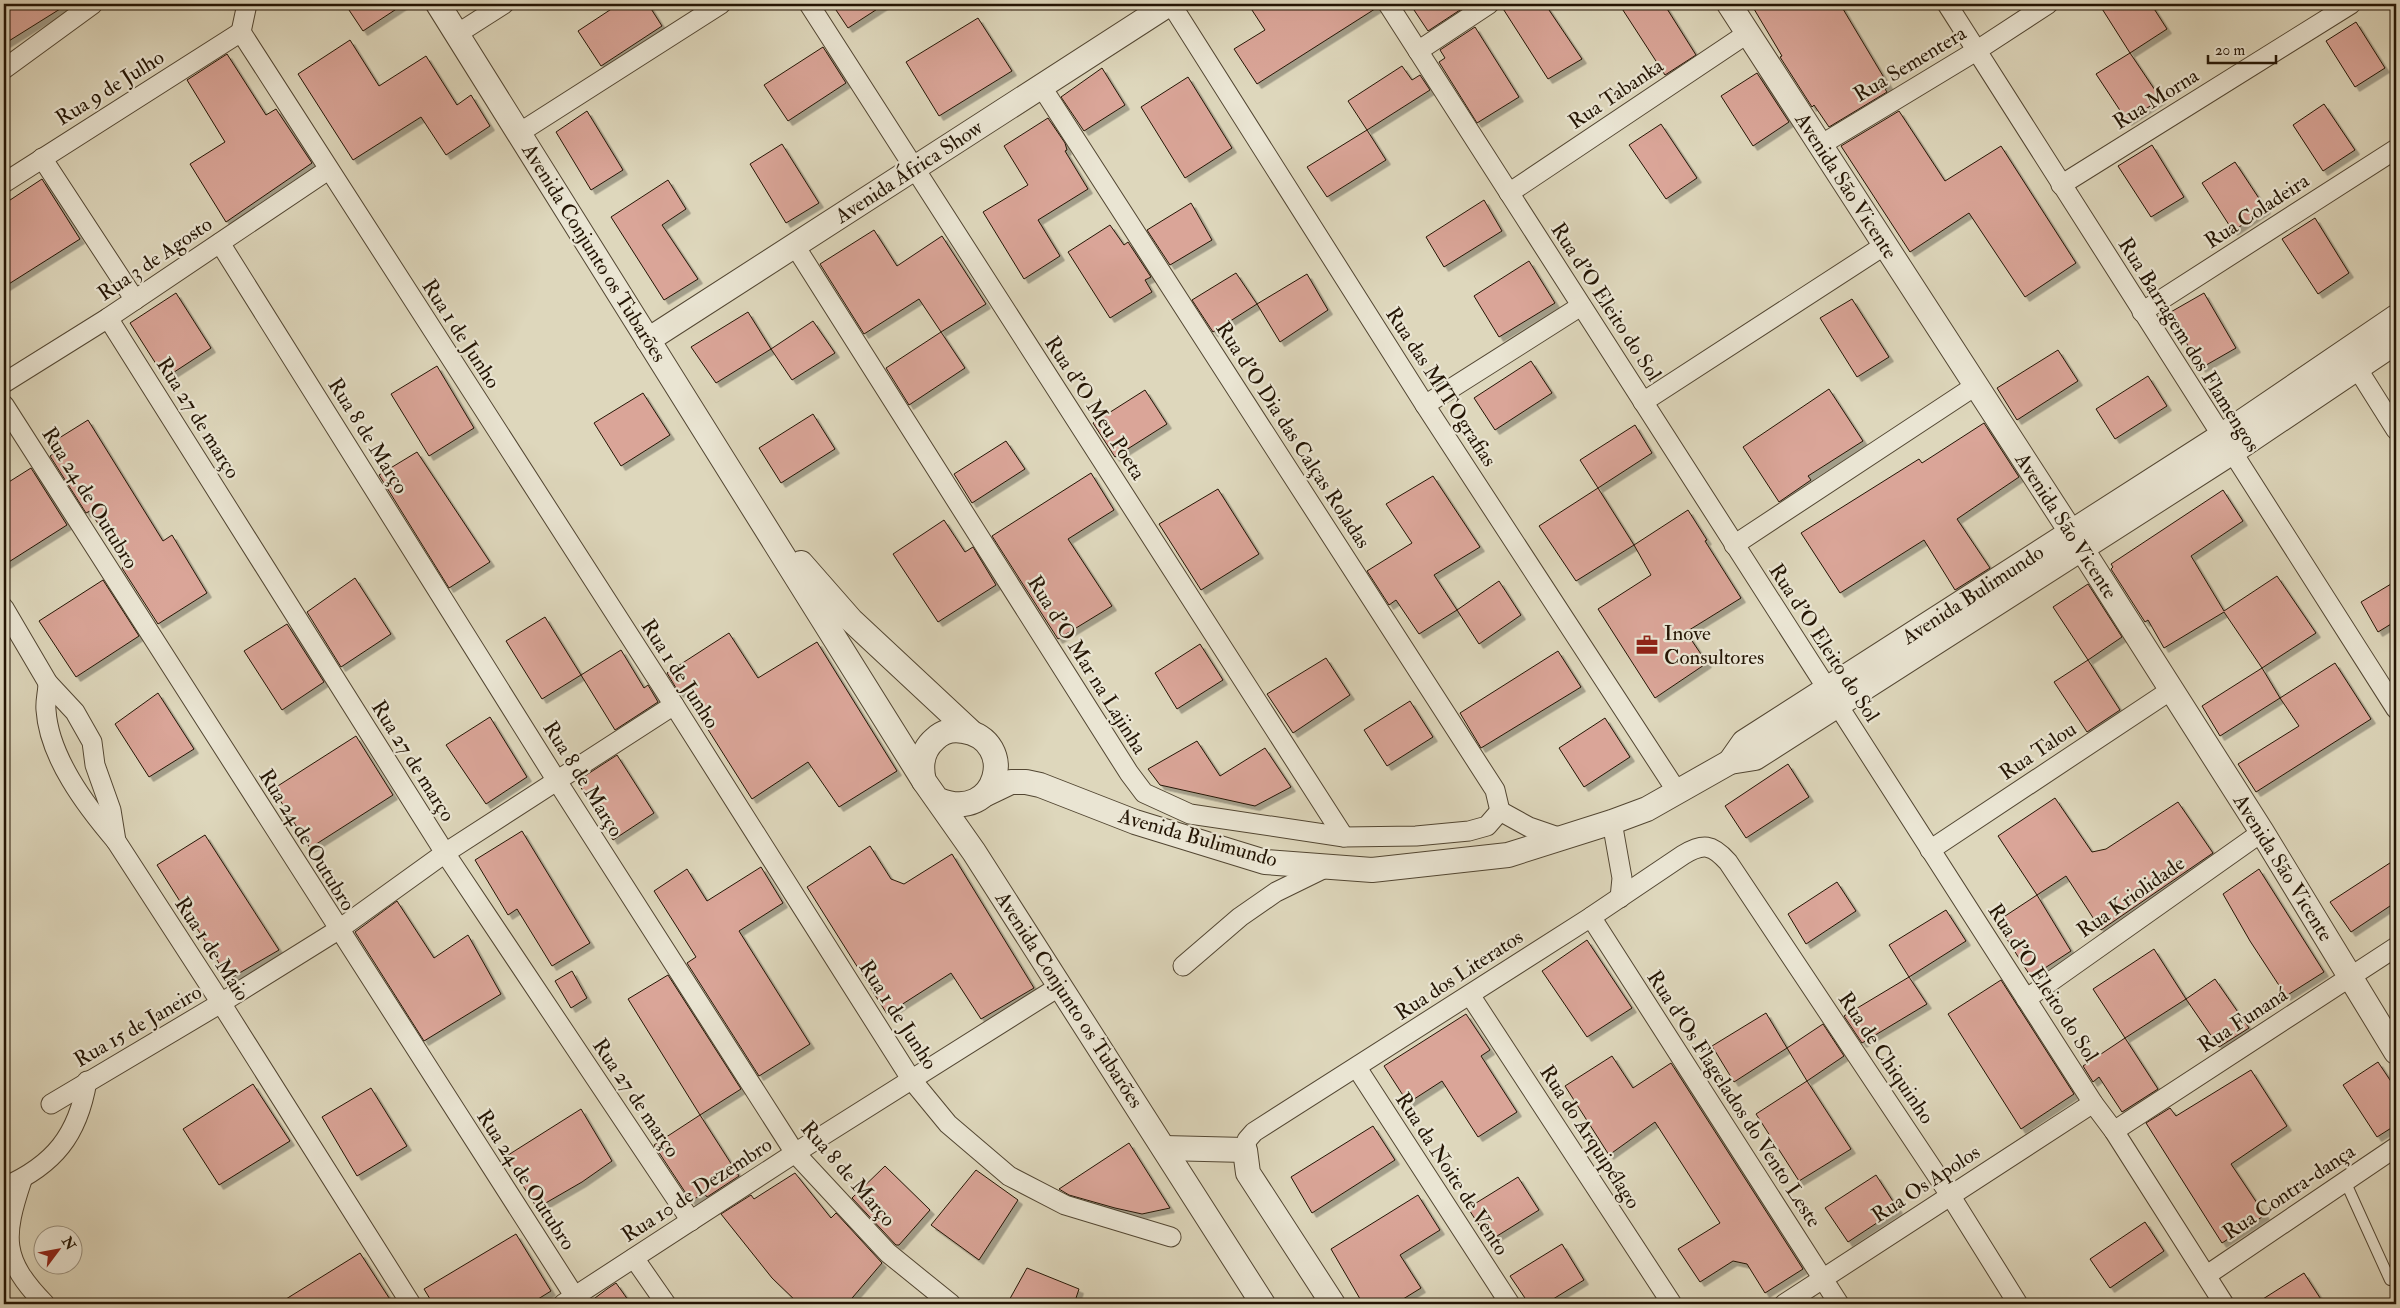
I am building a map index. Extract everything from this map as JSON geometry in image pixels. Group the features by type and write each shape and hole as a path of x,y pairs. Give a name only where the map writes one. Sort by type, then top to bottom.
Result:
{"street":[{"path":"4,69 93,4"},
{"path":"241,32 247,4"},
{"name":"Avenida Conjunto os Tubarões","path":"438,4 750,503"},
{"path":"457,34 504,4"},
{"path":"519,133 721,4"},
{"name":"Rua d'O Meu Poeta","path":"809,4 1344,837"},
{"name":"Avenida África Show","path":"648,340 1170,4"},
{"name":"Rua das MITOgrafias","path":"1170,4 1425,405 1678,793"},
{"name":"Rua d'O Eleito do Sol","path":"1388,4 1930,850 2093,1103 2114,1131 2224,1304"},
{"path":"1418,51 1489,4"},
{"name":"Avenida São Vicente","path":"1729,4 2262,832 2396,1052"},
{"name":"Rua Barragem dos Flamengos","path":"1947,4 2226,445 2396,709"},
{"name":"Rua Sementera","path":"1819,146 1976,51 2048,4"},
{"name":"Rua Morna","path":"2061,185 2350,4"},
{"name":"Rua 9 de Julho","path":"4,183 241,32"},
{"name":"Rua 1 de Junho","path":"241,32 328,170 674,705 911,1079 948,1124 1009,1176 1065,1205 1171,1237"},
{"name":"Rua Tabanka","path":"1509,193 1748,34"},
{"name":"Rua d'O Dia das Calças Roladas","path":"1041,86 1495,790 1500,811"},
{"name":"Rua Coladeira","path":"2142,312 2396,149"},
{"path":"42,158 135,300"},
{"name":"Rua 3 de Agosto","path":"4,383 108,318 328,170"},
{"name":"Rua 8 de Março","path":"220,243 557,781 795,1153 888,1253 951,1304"},
{"path":"1644,402 1885,245"},
{"name":"Rua d'O Mar na Lajinha","path":"794,246 1129,773 1144,793 1190,814 1344,837 1416,836 1469,831 1487,826 1500,811"},
{"path":"1425,405 1581,306"},
{"name":"Avenida Bulimundo","path":"2226,445 2396,316"},
{"name":"Rua 27 de março","path":"108,318 445,853 691,1221"},
{"name":"Avenida Bulimundo","path":"1040,785 1135,822 1265,862 1325,868 1372,870 1441,864 1508,855 1612,822 1647,809 1730,762 1744,742 1832,697 2226,445 2357,368 2396,342"},
{"path":"2357,368 2396,430"},
{"path":"1734,545 1975,386"},
{"name":"Rua 24 de Outubro","path":"4,405 338,930 569,1300"},
{"path":"750,503 851,620 971,732 981,737 990,747 1040,785"},
{"path":"750,503 930,791 939,800 951,804 964,805 1012,782 1040,785"},
{"name":"Rua 1 de Maio","path":"4,610 48,683 75,712 92,742 96,765 111,810 116,841 221,1003 410,1304"},
{"path":"48,683 46,710 53,746 90,812 116,841"},
{"name":"Rua Talou","path":"1930,850 2171,690"},
{"name":"Rua 15 de Janeiro","path":"51,1104 221,1003 338,930 445,853 674,705"},
{"path":"924,780 921,769 923,757 932,742 947,732 958,730 971,732"},
{"path":"974,852 970,826 981,798 993,783 996,771 995,758 990,747"},
{"name":"Avenida Conjunto os Tubarões","path":"939,800 1264,1304"},
{"path":"1500,811 1529,826 1561,838"},
{"path":"1612,822 1622,878 1620,898"},
{"name":"Rua Kriolidade","path":"2026,999 2262,832"},
{"name":"Rua dos Literatos","path":"1245,1150 1247,1140 1254,1132 1591,917 1694,848 1706,846"},
{"name":"Rua de Chiquinho","path":"1706,846 1718,851 1728,862 1950,1195 2018,1304"},
{"path":"1183,966 1240,916 1276,892 1325,868"},
{"name":"Rua d'Os Flagelados do Vento Leste","path":"1591,917 1839,1304"},
{"name":"Rua Funaná","path":"2114,1131 2396,947"},
{"name":"Rua 10 de Dezembro","path":"569,1300 795,1153 1060,986"},
{"name":"Rua do Arquipélago","path":"1470,995 1672,1304"},
{"name":"Rua da Noite de Vento","path":"1357,1068 1510,1304"},
{"path":"4,1187 22,1180 49,1161 72,1133 83,1107 88,1081"},
{"name":"Rua Os Apolos","path":"1784,1304 2093,1103"},
{"name":"Rua Contra-dança","path":"2207,1275 2396,1147"},
{"path":"1164,1148 1245,1150 1248,1173 1333,1304"},
{"path":"22,1180 10,1218 8,1236 11,1254 17,1271 45,1304"},
{"path":"634,1258 666,1304"}],"lane":[{"path":"2345,1181 2390,1280 2396,1278"}],"building":[{"path":"4,4 68,4 4,44"},
{"path":"345,4 404,4 363,31"},
{"path":"619,4 648,4 662,26 601,66 578,31"},
{"path":"832,4 885,4 848,28"},
{"path":"1248,4 1377,4 1378,7 1257,84 1234,49 1265,30"},
{"path":"1410,4 1461,4 1463,8 1428,31"},
{"path":"1500,4 1545,4 1582,59 1548,79"},
{"path":"1619,4 1664,4 1696,55 1665,75"},
{"path":"1751,4 1840,4 1889,86 1885,89 1887,92 1829,127 1814,105 1812,107 1780,57 1782,56"},
{"path":"2099,4 2151,4 2167,29 2130,53"},
{"path":"978,18 1012,71 939,116 906,62"},
{"path":"2356,22 2385,68 2355,87 2326,41"},
{"path":"1475,27 1519,97 1477,123 1439,62 1445,58 1440,50"},
{"path":"350,40 379,86 426,56 457,105 471,95 490,126 446,155 421,117 353,160 298,74"},
{"path":"823,47 846,83 788,121 764,85"},
{"path":"2130,53 2161,99 2127,121 2096,74"},
{"path":"227,54 266,115 276,109 312,163 226,222 190,164 225,142 187,80"},
{"path":"1402,66 1412,80 1420,75 1430,90 1367,130 1348,101"},
{"path":"1102,68 1125,105 1084,131 1061,97"},
{"path":"1757,73 1789,122 1753,146 1721,96"},
{"path":"1188,77 1232,148 1185,178 1141,107"},
{"path":"2324,104 2355,150 2323,171 2293,125"},
{"path":"587,111 623,170 591,190 556,132"},
{"path":"1899,111 1945,181 2001,146 2076,263 2025,297 1969,213 1910,252 1841,146"},
{"path":"1048,118 1065,143 1067,150 1065,151 1088,189 1038,220 1060,256 1024,279 983,212 1028,185 1004,146"},
{"path":"1661,124 1697,178 1666,199 1629,145"},
{"path":"1367,130 1386,160 1327,197 1307,167"},
{"path":"782,144 819,203 786,223 750,164"},
{"path":"2152,145 2184,197 2151,217 2118,166"},
{"path":"2235,162 2266,209 2233,231 2202,183"},
{"path":"42,179 80,239 4,287 4,204"},
{"path":"668,180 686,209 662,225 698,279 664,300 611,217"},
{"path":"1484,200 1502,231 1444,267 1426,237"},
{"path":"1191,203 1212,240 1170,265 1147,230"},
{"path":"2315,218 2349,273 2318,294 2282,239"},
{"path":"1110,225 1124,245 1128,242 1151,277 1145,280 1152,292 1110,318 1068,252"},
{"path":"874,230 897,266 942,236 986,304 941,332 919,299 864,334 820,264"},
{"path":"1529,261 1555,303 1499,337 1474,296"},
{"path":"1236,273 1257,304 1213,332 1192,300"},
{"path":"1307,274 1328,310 1280,342 1257,304"},
{"path":"176,293 211,348 165,378 130,323"},
{"path":"2204,293 2236,348 2201,368 2169,313"},
{"path":"1852,299 1889,357 1857,377 1820,318"},
{"path":"748,312 771,349 716,383 691,347"},
{"path":"813,321 835,353 792,380 771,349"},
{"path":"941,332 965,368 909,405 886,368"},
{"path":"2058,350 2078,381 2017,420 1997,388"},
{"path":"1531,361 1552,393 1495,430 1474,398"},
{"path":"437,366 474,428 429,456 391,394"},
{"path":"2148,376 2167,406 2115,439 2096,409"},
{"path":"1829,389 1863,441 1808,476 1811,480 1779,502 1743,447"},
{"path":"1145,390 1167,424 1115,457 1093,423"},
{"path":"643,393 670,435 621,466 594,423"},
{"path":"813,414 835,449 781,483 759,448"},
{"path":"88,420 163,541 172,535 207,593 158,624 122,568 125,566 90,511 86,513 50,456 53,454 48,445"},
{"path":"1984,423 2019,477 1957,519 1990,568 1955,590 1924,540 1840,593 1801,533 1919,459 1922,463"},
{"path":"1635,425 1652,453 1598,488 1580,460"},
{"path":"1006,441 1025,469 972,503 954,474"},
{"path":"417,452 490,562 449,588 379,475"},
{"path":"31,468 67,525 4,565 4,485"},
{"path":"1091,473 1114,510 1068,539 1112,606 1058,639 992,536"},
{"path":"1433,476 1480,547 1434,575 1457,610 1419,634 1396,600 1389,605 1367,571 1412,543 1386,504"},
{"path":"1598,488 1634,545 1576,581 1539,526"},
{"path":"1218,489 1259,554 1201,590 1159,524"},
{"path":"2223,490 2243,521 2191,556 2224,611 2277,576 2316,633 2262,668 2224,612 2164,648 2148,620 2145,622 2111,569 2113,567 2111,564"},
{"path":"1688,510 1741,598 1686,632 1707,663 1655,698 1598,609 1651,575 1634,545"},
{"path":"944,520 965,552 973,547 996,585 938,622 893,554"},
{"path":"355,578 391,634 341,667 307,612"},
{"path":"103,580 139,636 76,677 39,621"},
{"path":"1499,581 1521,615 1479,644 1457,610"},
{"path":"2396,581 2396,621 2378,632 2361,602"},
{"path":"2088,584 2122,637 2088,660 2053,607"},
{"path":"545,617 581,675 542,699 506,641"},
{"path":"287,624 324,682 282,710 244,651"},
{"path":"729,633 758,678 817,642 897,771 839,807 808,762 752,799 683,690 679,693 667,673"},
{"path":"1200,644 1223,680 1177,709 1155,673"},
{"path":"621,650 644,688 648,685 658,702 615,730 581,675"},
{"path":"1558,651 1581,687 1481,748 1460,713"},
{"path":"1326,658 1350,695 1293,733 1267,694"},
{"path":"2088,660 2120,710 2087,732 2054,682"},
{"path":"2335,663 2371,719 2256,792 2238,764 2299,726 2280,698"},
{"path":"2262,668 2280,698 2220,736 2202,706"},
{"path":"158,693 194,749 149,777 115,724"},
{"path":"1410,701 1433,737 1387,766 1364,730"},
{"path":"490,717 527,777 486,804 446,745"},
{"path":"1605,718 1630,757 1584,787 1559,748"},
{"path":"356,736 393,795 310,848 273,789"},
{"path":"1197,741 1220,776 1265,748 1291,787 1255,806 1160,785 1148,769"},
{"path":"617,755 654,813 613,840 577,781"},
{"path":"1788,764 1809,797 1746,838 1725,806"},
{"path":"2055,798 2092,852 2106,849 2178,802 2213,853 2101,930 2066,876 2037,895 1998,836"},
{"path":"522,831 590,943 552,966 517,909 508,915 475,860"},
{"path":"205,835 279,950 229,979 157,865"},
{"path":"870,846 891,879 904,884 952,854 1034,988 981,1019 951,973 887,1014 807,887"},
{"path":"2396,859 2396,902 2351,932 2330,902"},
{"path":"761,867 783,903 739,931 810,1044 759,1076 687,963 696,957 654,891 687,869 707,901"},
{"path":"2259,869 2324,972 2286,996 2250,941 2223,894"},
{"path":"1837,882 1856,911 1806,944 1788,914"},
{"path":"2037,895 2071,951 2031,977 1996,922"},
{"path":"397,901 434,958 468,935 501,994 424,1041 355,932"},
{"path":"1946,910 1966,941 1909,977 1889,945"},
{"path":"1587,940 1632,1008 1587,1037 1542,971"},
{"path":"2154,949 2186,999 2125,1038 2093,989"},
{"path":"572,971 587,998 571,1008 555,981"},
{"path":"668,975 741,1089 700,1115 628,999"},
{"path":"1909,977 1927,1004 1862,1043 1844,1016"},
{"path":"2215,979 2249,1028 2219,1047 2186,999"},
{"path":"2001,980 2074,1094 2021,1129 1948,1014"},
{"path":"1766,1013 1787,1048 1734,1082 1712,1046"},
{"path":"1466,1014 1490,1050 1481,1056 1517,1112 1478,1137 1442,1081 1408,1103 1384,1066"},
{"path":"1823,1024 1844,1056 1807,1081 1787,1048"},
{"path":"2125,1038 2158,1089 2122,1112 2099,1077 2093,1082 2083,1066"},
{"path":"1612,1056 1633,1088 1671,1063 1803,1269 1765,1293 1747,1264 1733,1261 1700,1282 1678,1249 1720,1223 1655,1122 1609,1155 1565,1086"},
{"path":"2378,1062 2396,1089 2396,1125 2377,1137 2343,1085"},
{"path":"2251,1070 2287,1126 2231,1164 2265,1215 2222,1243 2146,1123 2170,1108 2176,1116"},
{"path":"1807,1081 1851,1149 1799,1181 1756,1114"},
{"path":"253,1084 290,1141 219,1185 183,1129"},
{"path":"371,1088 407,1146 357,1176 322,1117"},
{"path":"581,1109 612,1161 582,1182 537,1208 505,1157"},
{"path":"700,1115 739,1176 707,1197 704,1193 691,1201 654,1145"},
{"path":"1373,1126 1395,1160 1312,1213 1291,1177"},
{"path":"1129,1143 1170,1208 1142,1214 1069,1195 1059,1189"},
{"path":"885,1166 930,1210 899,1245 896,1245 852,1198"},
{"path":"976,1170 1018,1200 979,1260 931,1225"},
{"path":"795,1173 831,1218 836,1213 882,1263 847,1304 799,1304 772,1278 721,1214 751,1195 754,1199"},
{"path":"1876,1175 1898,1209 1848,1242 1825,1208"},
{"path":"1518,1177 1539,1210 1489,1241 1468,1208"},
{"path":"1418,1195 1440,1230 1400,1255 1421,1288 1395,1304 1363,1304 1331,1249"},
{"path":"2145,1222 2164,1251 2110,1288 2090,1259"},
{"path":"516,1234 551,1291 530,1304 433,1304 424,1289"},
{"path":"1562,1244 1584,1280 1545,1304 1529,1304 1510,1276"},
{"path":"360,1253 393,1304 278,1304"},
{"path":"1027,1268 1079,1289 1074,1304 1007,1304"},
{"path":"2304,1273 2324,1304 2255,1304"},
{"path":"616,1283 631,1304 587,1304 607,1289"}],"place":[{"name":"Inove Consultores","path":"1647,645"}]}
